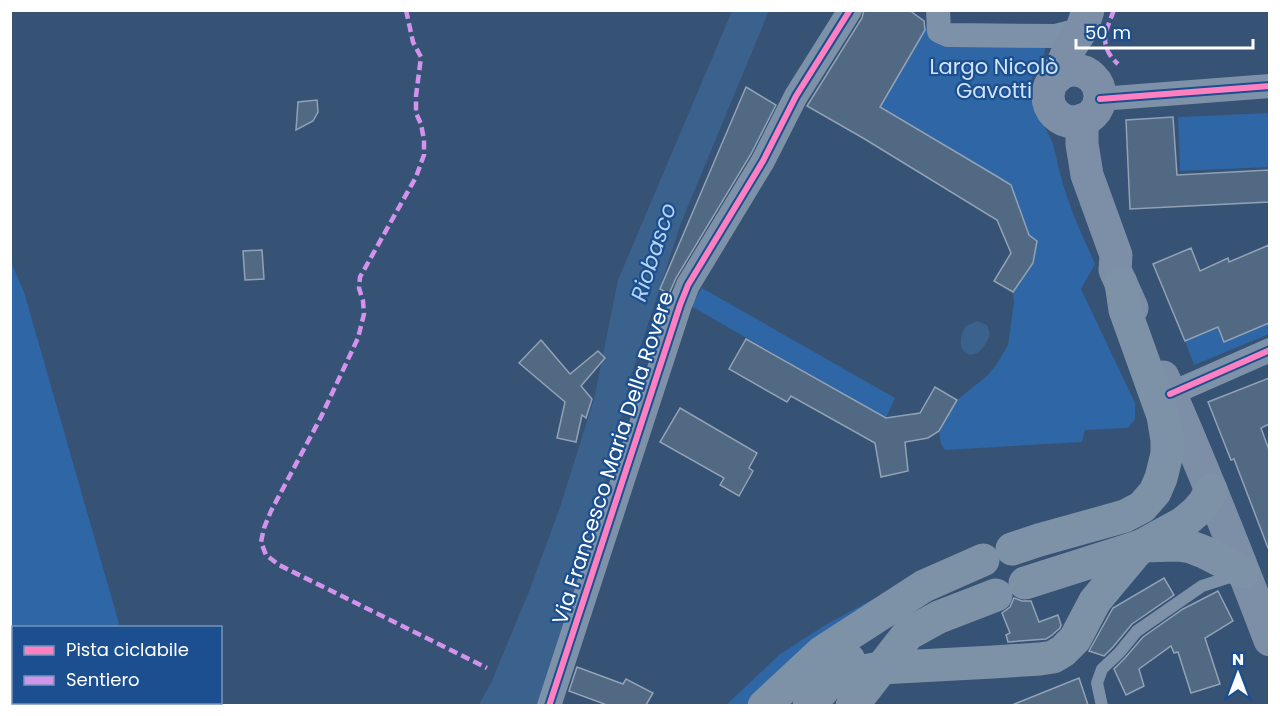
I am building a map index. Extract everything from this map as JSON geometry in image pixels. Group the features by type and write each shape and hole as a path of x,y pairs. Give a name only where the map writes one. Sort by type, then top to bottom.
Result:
{"highway":[{"path":"764,705 822,651 924,586 1039,540 1125,516 1142,507 1155,492 1167,454 1163,416 1125,310 1118,277"},
{"path":"852,705 908,634 939,617 1010,589 1141,546 1183,523 1204,503 1211,490"},
{"path":"836,676 880,668 993,663 1053,657 1075,639 1095,601 1141,546 1179,545 1204,552 1256,591"},
{"path":"809,705 898,603"}],"main road":[{"path":"1085,20 1069,50 1088,175 1116,255 1118,277 1256,591 1269,640"}],"street":[{"name":"Via Francesco Maria Della Rovere","path":"549,705 687,285 763,161 796,96 850,10"},
{"path":"939,21 948,35 1055,36 1085,20"},
{"path":"1077,98 1269,86"},
{"path":"1170,394 1269,350"}],"lane":[{"path":"1102,705 1097,683 1102,669 1137,632 1202,586 1256,591"}],"green space":[{"name":"Largo Nicolò Gavotti","path":"928,23 1046,44 1044,55 1032,79 1031,95 1035,109 1049,135 1071,208 1095,264 1081,289 1135,403 1135,419 1128,428 1085,430 1082,442 945,450 941,444 939,431 957,400 987,376 1008,345 1014,303 1013,292 1033,263 1037,241 1029,235 1011,185 880,107"},
{"path":"1269,113 1269,167 1180,171 1178,117"},
{"path":"10,260 24,292 120,626 12,626 12,704 145,705 11,705"},
{"path":"702,288 895,398 886,418 691,306"},
{"path":"1269,323 1269,334 1194,365 1185,341 1218,327 1224,342"},
{"path":"931,570 767,685 748,705 725,706 780,654 827,624"}],"water":[{"name":"Riobasco","path":"732,11 769,11 681,223 632,373 597,516 539,705 478,706 492,681 530,589 560,507 594,399 618,280"},
{"path":"977,321 987,325 990,334 985,345 978,352 972,355 967,354 961,343 962,335 966,326"}],"building":[{"path":"864,10 909,10 924,21 925,30 880,107 1011,185 1029,235 1037,241 1033,263 1013,292 994,281 1011,253 997,220 807,106 862,18"},
{"path":"746,87 776,105 751,154 676,278 669,294 660,289"},
{"path":"317,100 318,112 313,121 296,130 298,102"},
{"path":"1173,117 1177,175 1269,170 1269,202 1130,209 1126,120"},
{"path":"1269,245 1269,323 1224,342 1218,327 1185,341 1153,264 1191,248 1200,271 1228,258 1229,262"},
{"path":"262,250 264,279 245,280 243,251"},
{"path":"746,339 886,418 920,413 935,387 957,400 939,431 928,438 905,442 908,471 881,477 875,443 791,396 787,402 729,369"},
{"path":"541,340 570,374 598,351 605,358 581,386 592,399 586,418 582,415 576,442 557,438 565,402 519,363"},
{"path":"1269,378 1269,424 1261,428 1269,450 1268,548 1234,459 1231,460 1208,402"},
{"path":"680,408 757,453 749,468 753,471 739,496 720,485 724,478 660,442"},
{"path":"1164,578 1174,595 1132,624 1104,656 1089,651 1113,608"},
{"path":"1218,591 1233,621 1205,638 1220,684 1191,693 1178,652 1174,653 1171,646 1139,669 1144,686 1126,695 1114,669 1143,637 1183,609"},
{"path":"1014,598 1031,601 1039,622 1058,615 1060,628 1046,639 1008,642 1006,635 1010,633 1002,613 1010,607"},
{"path":"577,667 623,684 626,679 653,693 646,705 607,705 569,691"},
{"path":"1079,678 1088,705 1012,705"}],"marked path":[{"path":"406,10 413,42 421,57 416,113 421,124 424,155 416,177 360,277 359,288 364,314 358,338 321,417 271,511 261,542 266,555 279,565 487,668"},
{"path":"1114,10 1105,38 1108,51 1118,64"}],"cycle path":[{"path":"549,706 688,285 763,161 796,96 850,10"},
{"path":"1100,99 1270,86"},
{"path":"1170,394 1270,350"}]}
